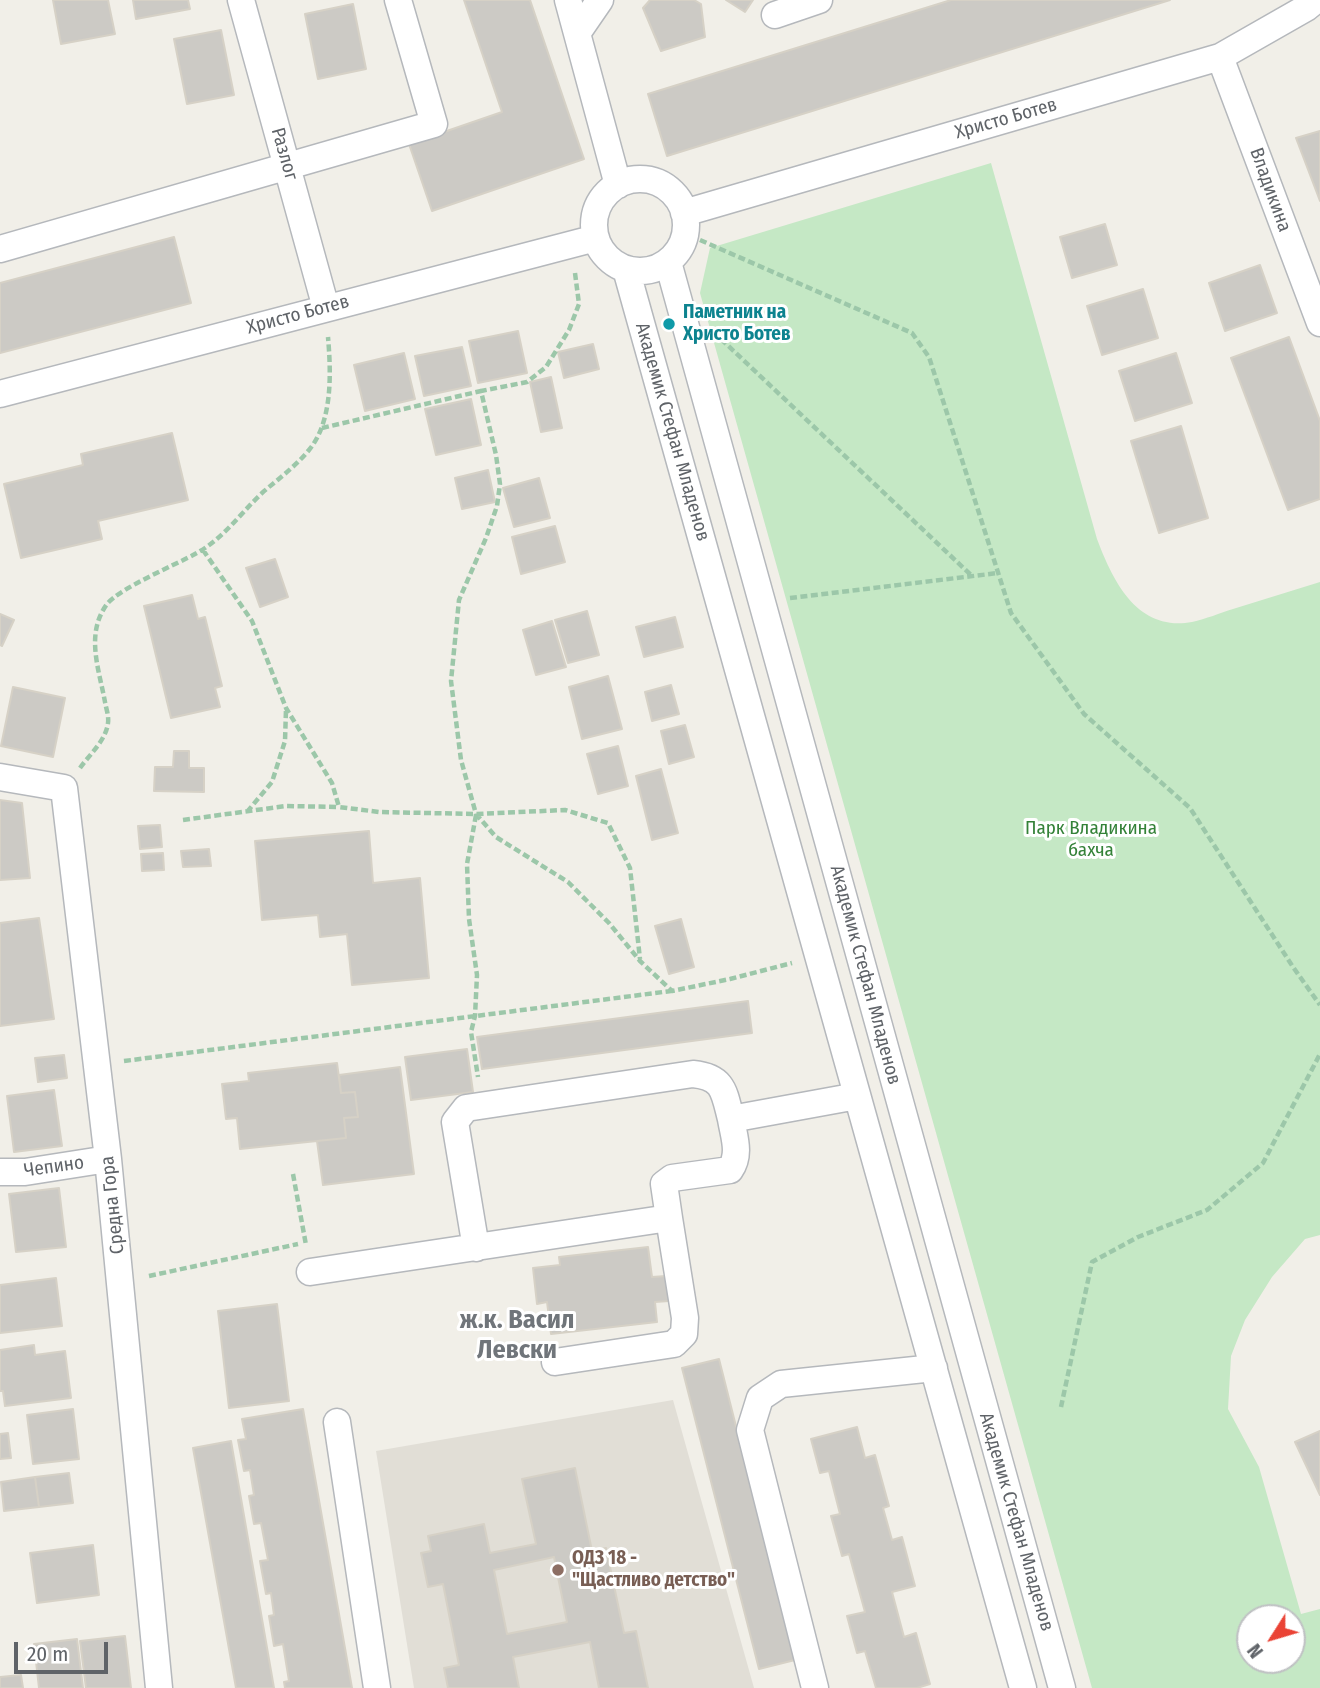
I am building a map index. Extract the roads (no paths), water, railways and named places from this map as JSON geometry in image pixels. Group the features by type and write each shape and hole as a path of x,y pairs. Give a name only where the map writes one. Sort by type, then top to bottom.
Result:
{"street":[{"name":"Разлог","path":"241,0 326,308"},
{"path":"0,249 434,124 398,0"},
{"path":"568,0 618,185"},
{"path":"578,32 600,0"},
{"path":"775,15 819,0"},
{"name":"Христо Ботев","path":"685,223 1220,57 1306,9 1316,0"},
{"name":"Владикина","path":"1220,57 1320,323"},
{"path":"638,179 667,187 678,198 685,223 676,254 668,262 651,271 626,269 608,259 599,247 584,241 599,203 609,190 638,179"},
{"name":"Христо Ботев","path":"0,394 584,241"},
{"name":"Академик Стефан Младенов","path":"668,262 1062,1688"},
{"name":"Академик Стефан Младенов","path":"626,269 1023,1688"},
{"name":"Средна Гора","path":"0,778 64,788 108,1159 159,1688"},
{"path":"476,1248 455,1122 466,1108 693,1074 710,1076 723,1088 737,1151 736,1161 730,1170 672,1178 664,1184 685,1318 684,1334 674,1344 555,1362"},
{"path":"731,1119 857,1096"},
{"name":"Чепино","path":"0,1172 25,1172 108,1159"},
{"path":"310,1272 669,1218"},
{"path":"815,1688 750,1430 760,1398 781,1384 934,1368"},
{"path":"337,1422 377,1688"}],"place":[{"name":"Паметник на Христо Ботев","path":"669,324"},
{"name":"ОДЗ 18 - \"Щастливо детство\"","path":"558,1570"}],"district":[{"name":"ж.к. Васил Левски","path":"517,1336"}],"park label":[{"name":"Парк Владикина бахча","path":"1091,840"}]}
